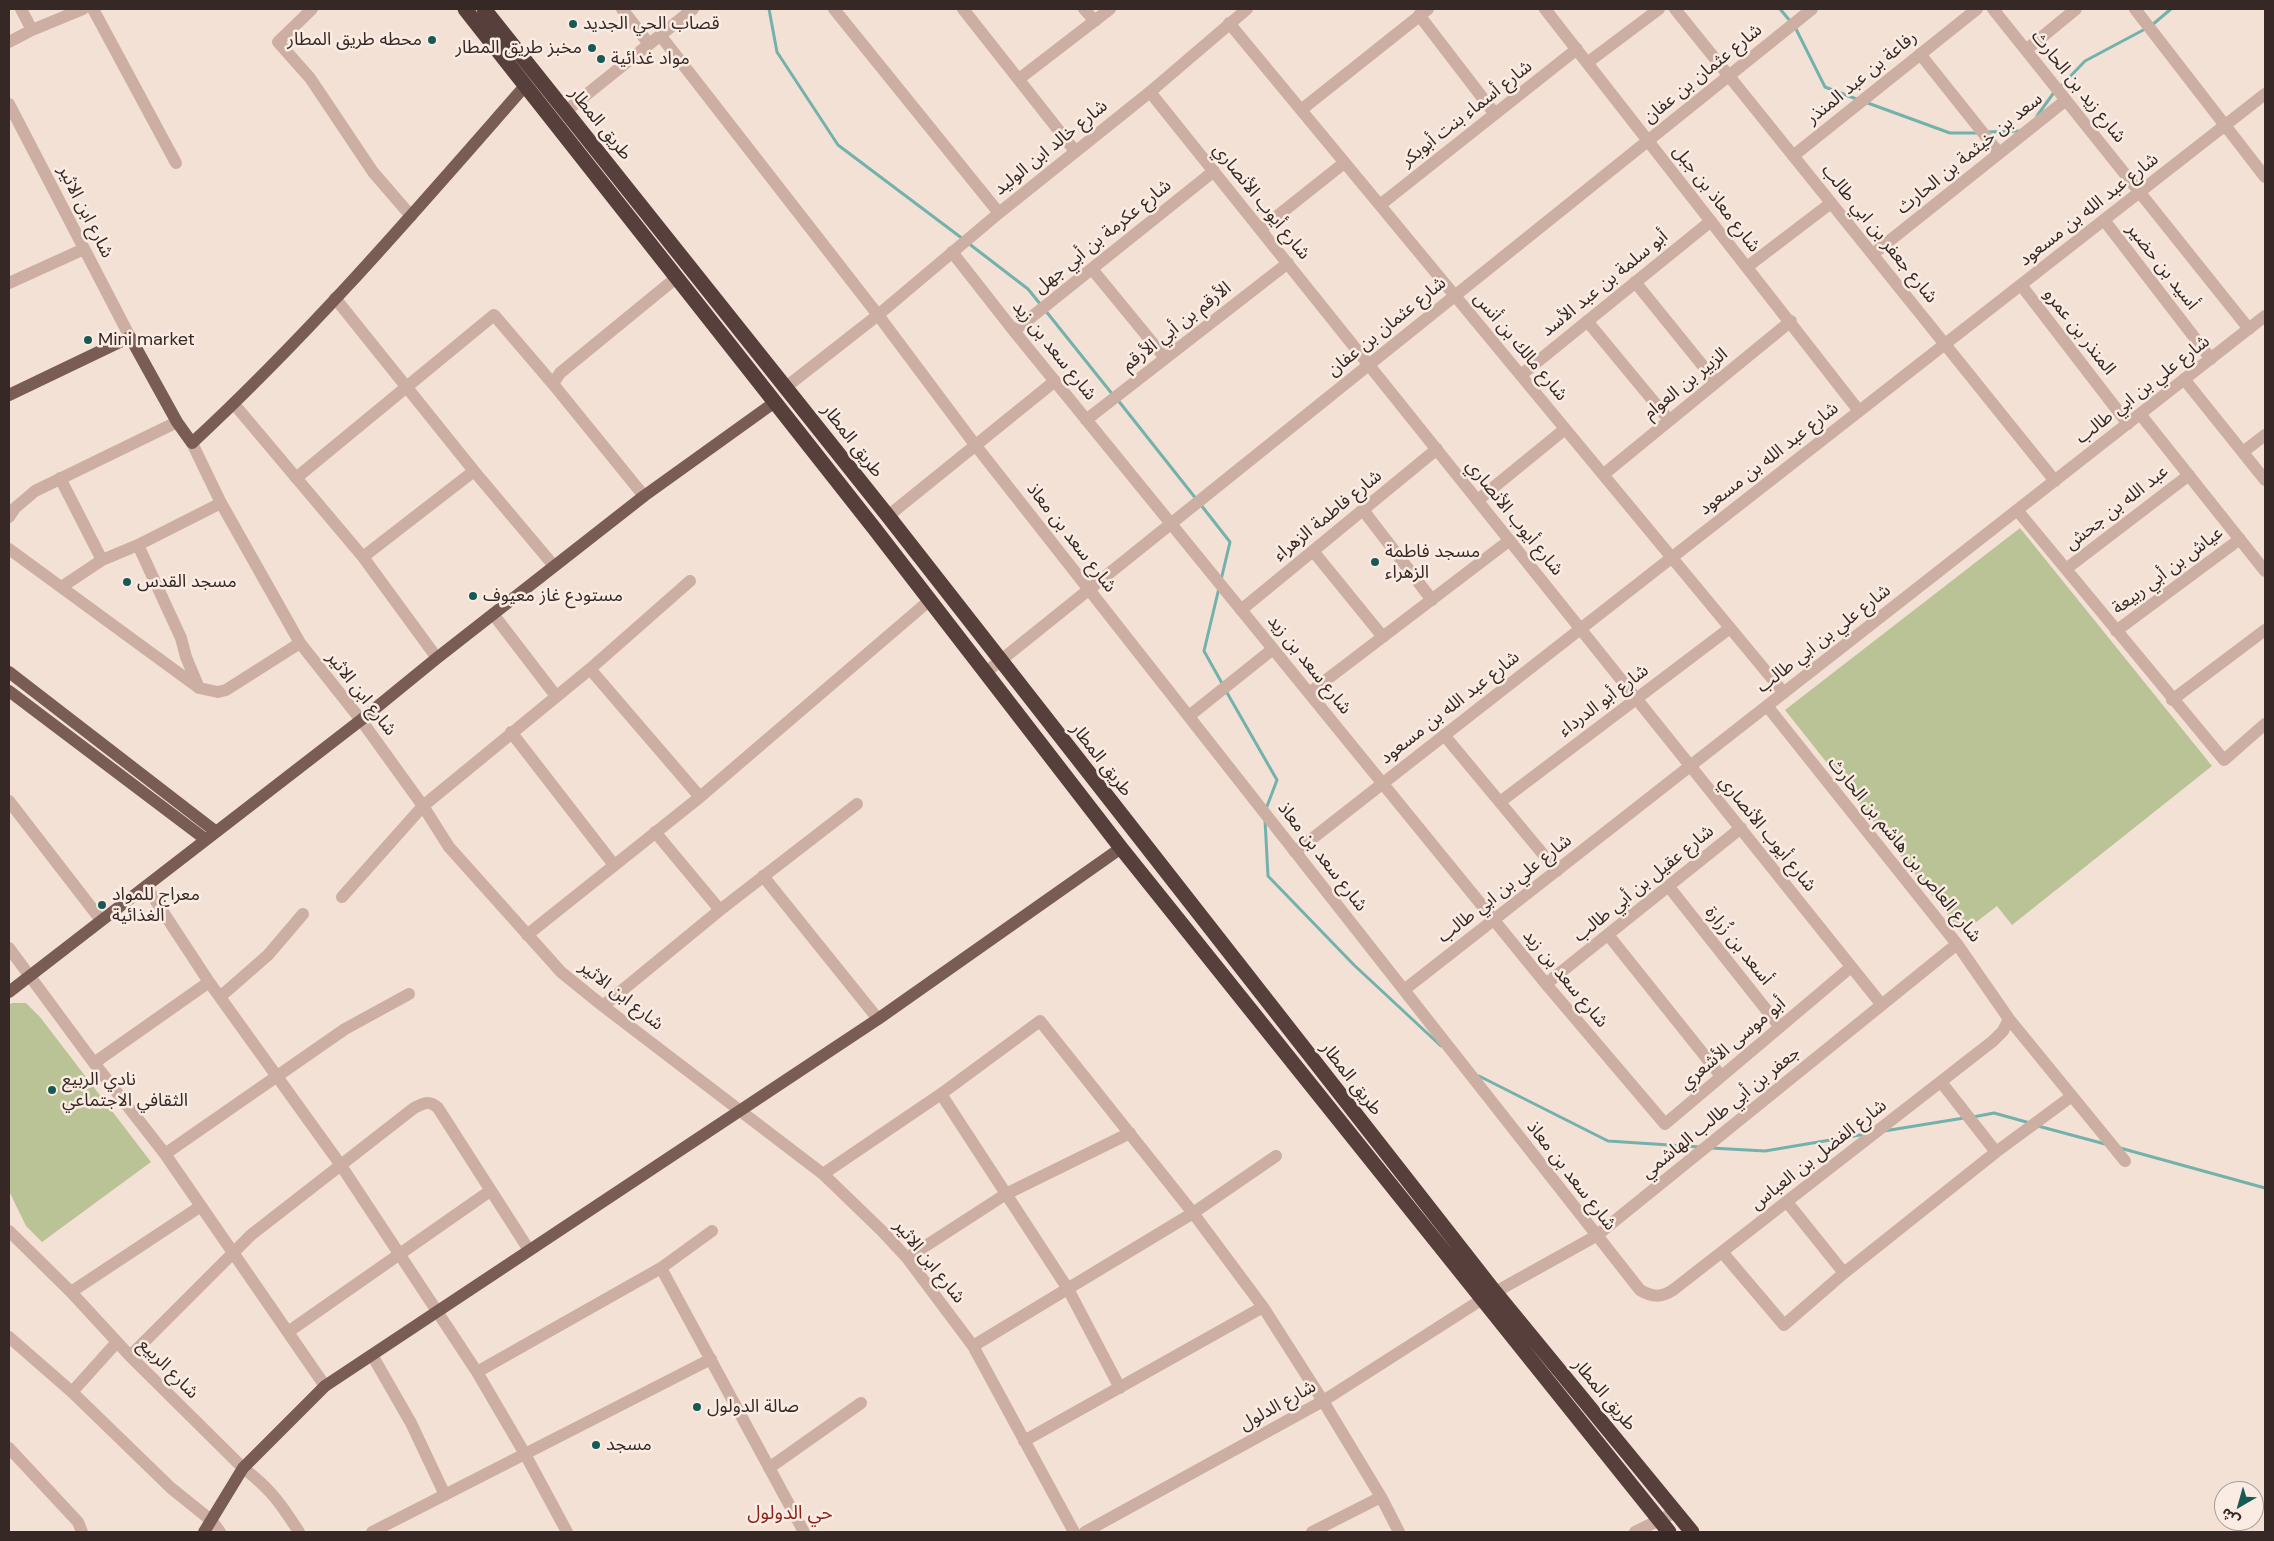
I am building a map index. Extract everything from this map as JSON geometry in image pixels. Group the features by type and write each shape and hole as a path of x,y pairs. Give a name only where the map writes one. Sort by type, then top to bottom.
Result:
{"highway":[{"name":"طريق المطار","path":"465,9 930,600 1121,848 1481,1300 1669,1532"},
{"name":"طريق المطار","path":"484,9 888,516 1495,1292 1692,1532"},
{"path":"540,106 553,95"},
{"path":"772,388 788,390 789,406 774,402 772,388"}],"main road":[{"path":"9,395 130,337 176,422 192,443 234,404 411,216 525,86"},
{"path":"9,992 361,720 644,496 774,402"},
{"path":"9,672 215,831"},
{"path":"9,691 205,840"},
{"path":"204,1532 243,1468 325,1386 878,1019 1121,848"}],"street":[{"path":"21,9 32,30"},
{"path":"9,42 32,30 83,9"},
{"path":"93,9 176,163"},
{"path":"312,9 278,42 310,78 373,172 411,216"},
{"path":"622,9 649,44"},
{"path":"566,111 693,9"},
{"path":"834,9 999,213"},
{"path":"963,9 1075,151"},
{"path":"1084,9 1095,21"},
{"path":"1019,79 1110,9"},
{"name":"شارع خالد ابن الوليد","path":"788,390 999,213 1150,92 1228,23 1247,9"},
{"name":"شارع معاذ بن جبل","path":"1545,9 1860,411"},
{"path":"1587,63 1659,9"},
{"name":"شارع جعفر بن ابي طالب","path":"1675,9 2055,480"},
{"name":"شارع عثمان بن عفان","path":"985,673 1812,9"},
{"name":"رفاعة بن عبد المنذر","path":"1793,156 1977,9"},
{"name":"شارع زيد بن الحارث","path":"1993,9 2249,328"},
{"path":"2026,50 2076,9"},
{"path":"2135,9 2265,177"},
{"path":"1300,110 1424,12 1495,114"},
{"name":"شارع مالك بن أنس","path":"1228,23 1784,692"},
{"name":"شارع سعد بن معاذ","path":"660,35 878,315 976,446 1640,1290"},
{"name":"شارع أسماء بنت أبوبكر","path":"1380,205 1576,49"},
{"path":"1920,54 1999,153"},
{"name":"شارع أيوب الأنصاري","path":"1150,92 1882,1004"},
{"name":"شارع عبد الله بن مسعود","path":"1295,852 2265,94"},
{"name":"سعد بن خيثمة بن الحارث","path":"1873,254 2066,100"},
{"name":"شارع ابن الاثير","path":"9,104 130,337"},
{"path":"1261,230 1344,162"},
{"name":"شارع عكرمة بن أبي جهل","path":"1014,330 1214,171"},
{"path":"1747,267 1831,203"},
{"name":"أسيد بن حضير","path":"2104,220 2211,358"},
{"name":"أبو سلمة بن عبد الأسد","path":"1521,375 1711,221"},
{"path":"9,283 84,249"},
{"name":"شارع سعد بن زيد","path":"952,252 1382,784 1642,1098"},
{"name":"الأرقم بن أبي الأرقم","path":"1086,420 1288,263"},
{"path":"1092,269 1165,358"},
{"path":"553,384 560,373 676,278"},
{"path":"1635,282 1716,382"},
{"name":"المنذر بن عمرو","path":"2021,285 2128,424"},
{"path":"334,298 474,471 554,566"},
{"path":"296,478 494,315 644,496"},
{"name":"شارع علي بن ابي طالب","path":"1404,990 2265,316"},
{"path":"1587,321 1669,420"},
{"name":"الزبير بن العوام","path":"1604,474 1791,321"},
{"path":"2184,379 2265,480"},
{"path":"888,516 1055,381"},
{"path":"234,404 363,557 437,658"},
{"path":"2140,414 2265,571"},
{"path":"9,517 24,499 60,478 176,422"},
{"path":"1478,500 1565,429"},
{"path":"2243,452 2265,436"},
{"name":"شارع ابن الاثير","path":"192,443 221,503 300,643 361,720 423,806 449,847 561,972 823,1174 882,1230 907,1258 973,1346 1074,1532"},
{"name":"شارع فاطمة الزهراء","path":"1241,610 1437,449"},
{"path":"363,557 474,471"},
{"name":"عبد الله بن جحش","path":"2066,569 2189,475"},
{"path":"60,478 102,560"},
{"path":"63,586 102,560 138,546 221,503"},
{"path":"1363,510 1432,600"},
{"path":"2017,510 2172,700 2224,760 2265,724"},
{"name":"عياش بن أبي ربيعة","path":"2116,631 2240,539"},
{"path":"1309,693 1510,540"},
{"path":"138,546 181,638 186,657 200,688"},
{"path":"9,548 200,688 218,692 226,690 300,643"},
{"path":"1313,551 1383,637"},
{"path":"342,897 423,806 510,732 590,669 690,582"},
{"path":"527,935 700,797 930,600"},
{"path":"493,614 556,696"},
{"name":"شارع أبو الدرداء","path":"1500,802 1730,628"},
{"path":"2172,700 2265,630"},
{"path":"1188,716 1274,650"},
{"path":"590,669 700,797"},
{"name":"شارع العاص بن هاشم بن الحارث","path":"1767,706 1957,944 2009,1019 2125,1161"},
{"path":"510,732 614,865"},
{"path":"1444,735 1557,871"},
{"path":"9,801 101,920"},
{"path":"603,1006 720,910 857,804"},
{"name":"شارع عقيل بن أبي طالب","path":"1546,984 1740,828"},
{"path":"655,832 720,910"},
{"path":"763,876 878,1019"},
{"path":"146,886 220,997 340,1164 477,1372 525,1454 567,1532"},
{"name":"أسعد بن زُرارة","path":"1669,887 1780,1027"},
{"path":"220,997 268,955 304,914"},
{"path":"1608,936 1721,1076"},
{"name":"جعفر بن أبي طالب الهاشمي","path":"1495,1292 1596,1236 1957,944"},
{"path":"9,948 94,1063 165,1154 325,1386"},
{"name":"أبو موسى الأشعري","path":"1642,1098 1665,1124 1851,966"},
{"path":"94,1063 210,982"},
{"path":"165,1154 345,1029 409,994"},
{"name":"شارع الفضل بن العباس","path":"1640,1290 1648,1295 1665,1296 1993,1041 2009,1019"},
{"path":"823,1174 941,1094 1040,1021 1194,1213 1263,1307 1323,1401 1399,1532"},
{"path":"1941,1082 1996,1152"},
{"path":"941,1094 1068,1289 1120,1388"},
{"path":"1722,1252 1784,1325 1844,1273 1996,1152 2072,1096"},
{"path":"130,1356 233,1253 276,1214 414,1108 426,1102 438,1108 529,1250"},
{"path":"907,1258 1006,1194 1130,1133"},
{"path":"973,1346 1194,1213 1276,1156"},
{"path":"288,1332 490,1191"},
{"path":"1787,1202 1844,1273"},
{"path":"71,1292 201,1206"},
{"name":"شارع الربيع","path":"9,1231 71,1292 130,1356 243,1468 264,1483 281,1504 299,1532"},
{"path":"477,1372 661,1268 712,1231"},
{"path":"661,1268 804,1532"},
{"name":"شارع الدلول","path":"1085,1532 1323,1401 1495,1292"},
{"path":"1024,1441 1263,1307"},
{"path":"9,1337 72,1392 171,1488 212,1521 220,1532"},
{"path":"72,1392 117,1342"},
{"path":"372,1355 411,1423 445,1495"},
{"path":"372,1532 711,1359"},
{"path":"770,1468 861,1403"},
{"path":"9,1448 78,1522 82,1532"},
{"path":"1312,1532 1380,1497"},
{"path":"1635,1532 1676,1512"}],"green space":[{"path":"2020,528 2212,766 2012,925 1997,906 1962,933 1785,710"},
{"name":"نادي الربيع الثقافي الاجتماعي","path":"12,1003 26,1003 40,1017 151,1162 42,1242 26,1226 9,1191 9,1005"}],"waterway":[{"path":"769,9 777,52 838,145 963,239"},
{"path":"1780,9 1791,22"},
{"path":"2152,25 2171,9"},
{"path":"1795,27 1825,87 1859,100"},
{"path":"2060,87 2085,61 2147,28"},
{"path":"2037,116 2055,91"},
{"path":"1865,102 1950,133 1978,133"},
{"path":"1987,132 2021,131"},
{"path":"968,243 1028,289 1041,305"},
{"path":"1045,310 1113,395"},
{"path":"1117,399 1197,500"},
{"path":"1201,505 1230,542 1221,580"},
{"path":"1219,588 1204,651 1223,685"},
{"path":"1226,691 1277,780 1266,809"},
{"path":"1265,820 1268,876 1354,965 1441,1046"},
{"path":"1479,1076 1608,1141 1700,1147"},
{"path":"1973,1117 1994,1113 2030,1123"},
{"path":"1884,1131 1964,1118"},
{"path":"2038,1126 2105,1144"},
{"path":"1711,1148 1765,1151 1866,1134"},
{"path":"2120,1148 2265,1188"}],"place":[{"name":"قصاب الحي الجديد","path":"573,24"},
{"name":"محطه طريق المطار","path":"432,40"},
{"name":"مخبز طريق المطار","path":"592,48"},
{"name":"مواد غدائية","path":"601,59"},
{"name":"Mini market","path":"88,340"},
{"name":"مسجد فاطمة الزهراء","path":"1375,562"},
{"name":"مسجد القدس","path":"127,582"},
{"name":"مستودع غاز معيوف","path":"473,596"},
{"name":"معراج للمواد الغذائية","path":"102,905"},
{"name":"نادي الربيع الثقافي الاجتماعي","path":"52,1090"},
{"name":"صالة الدولول","path":"697,1407"},
{"name":"مسجد","path":"596,1445"}],"district":[{"name":"حي الدولول","path":"790,1514"}]}
